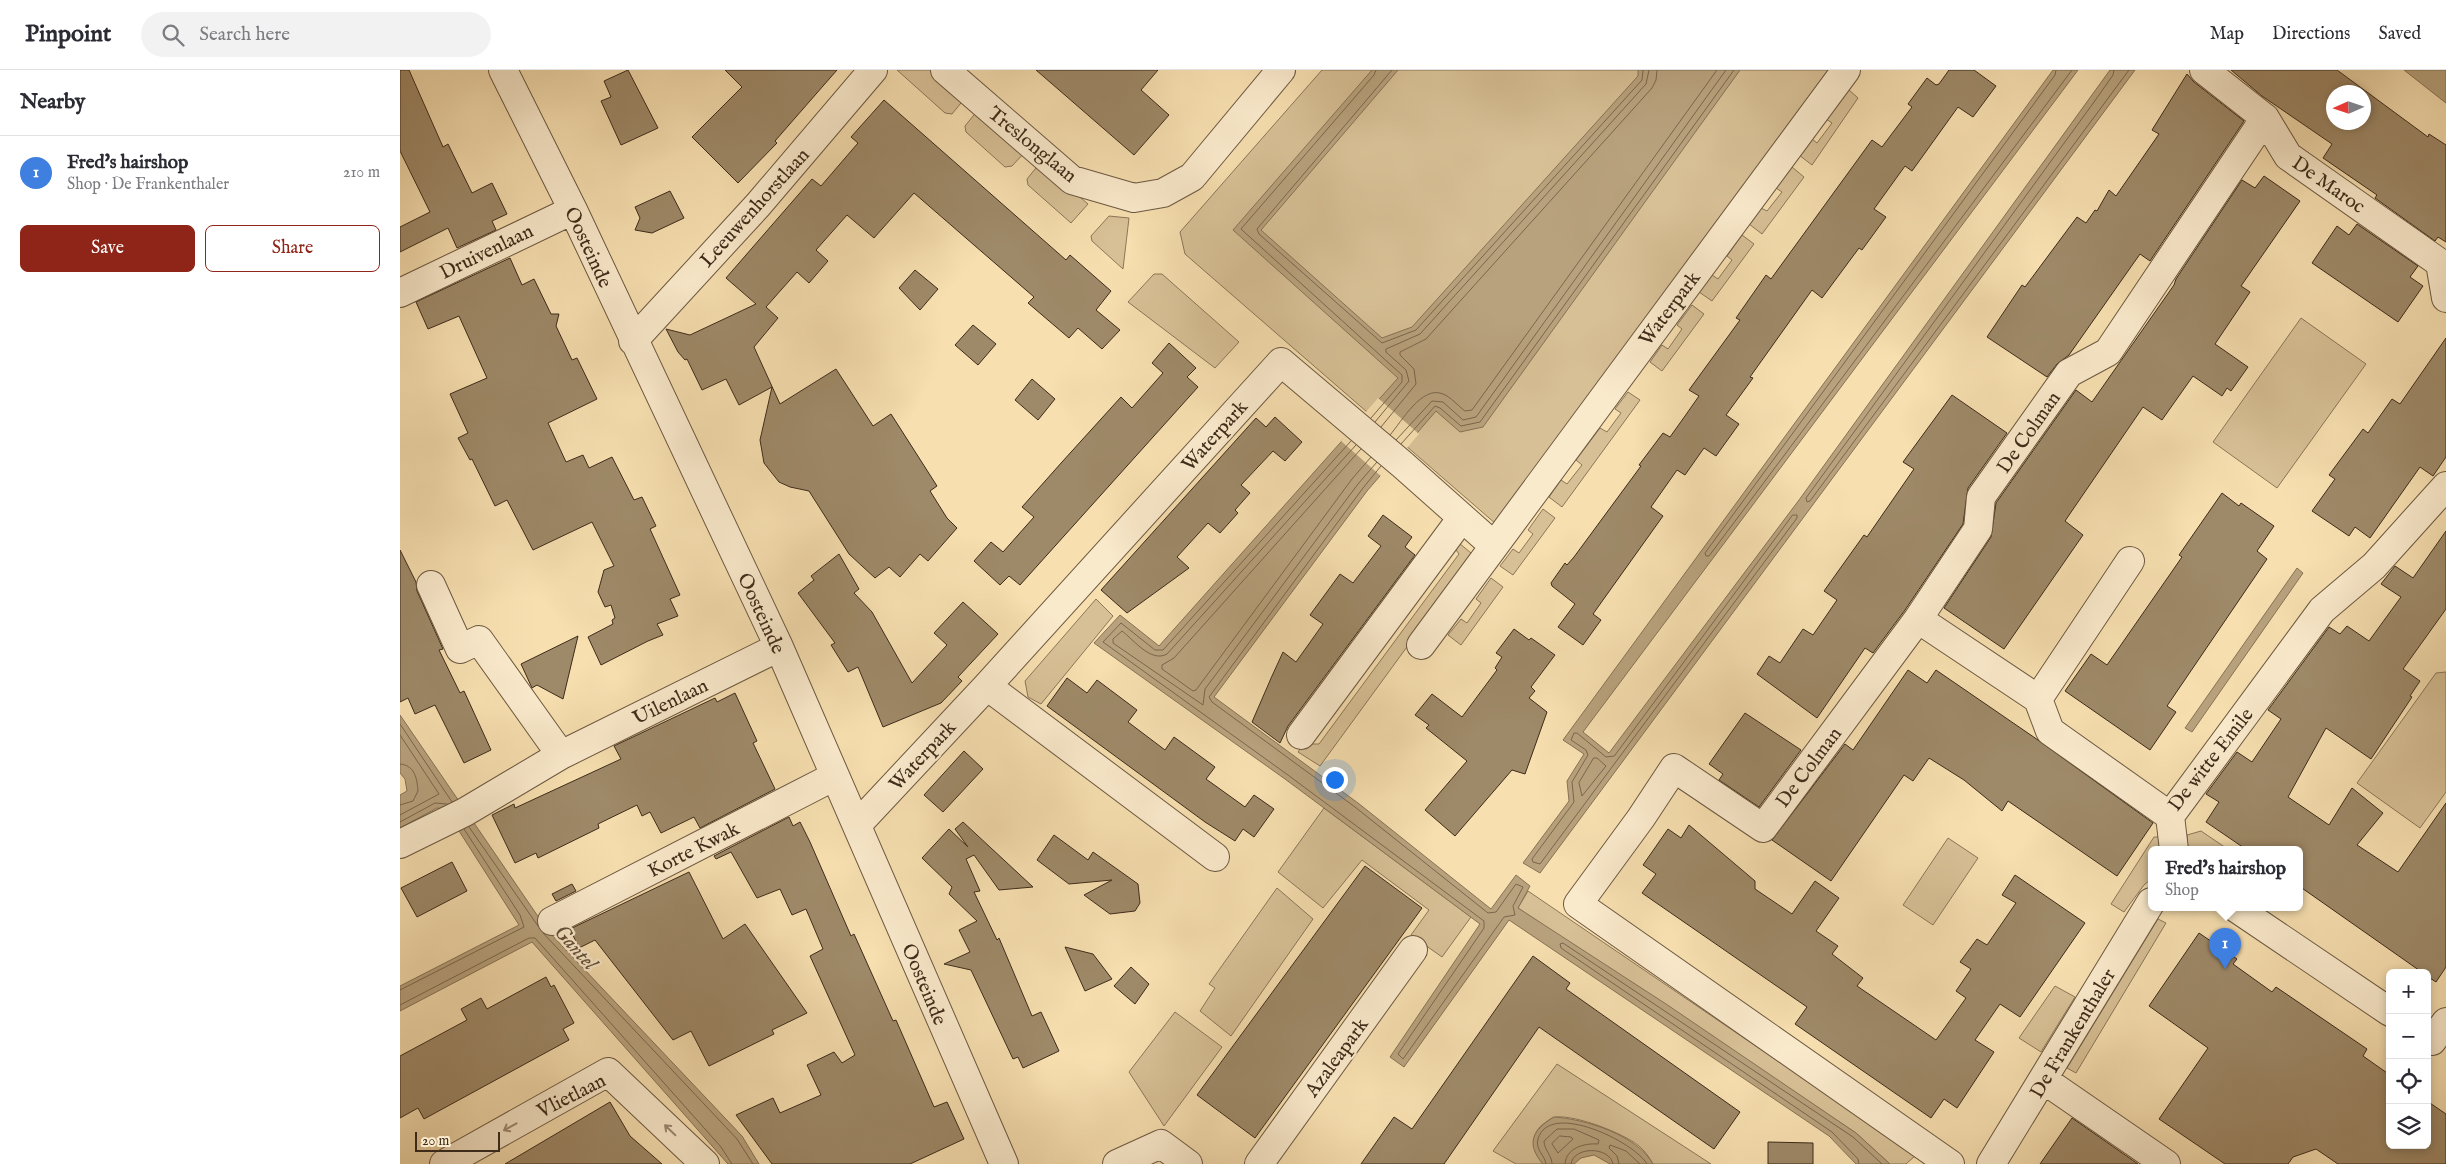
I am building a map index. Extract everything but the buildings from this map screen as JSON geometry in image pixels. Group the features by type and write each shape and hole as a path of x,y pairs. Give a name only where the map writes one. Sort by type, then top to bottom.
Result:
{"street":[{"name":"Oosteinde","path":"503,70 573,210 778,647 1004,1164"},
{"name":"Leeuwenhorstlaan","path":"633,341 758,205 873,70"},
{"name":"Treslonglaan","path":"944,70 1072,180 1134,198 1163,193 1192,177 1281,70"},
{"name":"Waterpark","path":"1422,645 1493,545 1846,70"},
{"name":"De Maroc","path":"2204,70 2265,118 2288,156 2440,262 2446,298"},
{"name":"De Colman","path":"1950,1164 1578,904 1641,818 1674,768 1762,828 1918,619 1978,529 1981,498 2069,373 2108,352 2265,118"},
{"name":"Druivenlaan","path":"400,293 573,210"},
{"name":"Waterpark","path":"857,825 987,686 1280,362 1404,465 1461,519 1493,545"},
{"name":"De witte Emile","path":"2038,699 2050,730 2170,816 2322,610 2374,566 2446,486"},
{"path":"1301,735 1461,519"},
{"path":"1918,619 2038,699 2130,561"},
{"path":"430,585 460,649 479,640 561,755"},
{"name":"Uilenlaan","path":"400,844 459,816 561,755 778,647"},
{"path":"987,686 1215,857"},
{"name":"Korte Kwak","path":"552,921 835,776"},
{"path":"2170,816 2174,846"},
{"name":"De Frankenthaler","path":"1991,1164 2148,907"},
{"path":"2240,911 2386,1009"},
{"name":"Azaleapark","path":"1259,1164 1413,950"},
{"name":"Vlietlaan","path":"444,1164 608,1072 705,1164"},
{"path":"2044,1080 2166,1164"},
{"path":"1117,1164 1161,1144 1188,1164"}],"shaded area":[{"path":"897,70 932,70 965,98 952,114 945,113"},
{"path":"1322,70 1828,70 1496,524 1185,254 1180,232"},
{"path":"1848,89 1858,98 1812,165 1799,155 1812,139 1817,143 1832,123 1826,119"},
{"path":"978,110 1026,151 1012,166 1005,167 966,132 965,126"},
{"path":"1040,163 1088,204 1071,223 1028,185 1027,179"},
{"path":"1792,167 1804,177 1762,234 1749,224 1761,208 1767,211 1782,192 1776,188"},
{"path":"1109,216 1129,218 1123,269 1092,241 1091,236"},
{"path":"1742,235 1754,244 1712,301 1699,292 1712,275 1718,279 1732,260 1727,256"},
{"path":"1154,274 1162,274 1239,342 1215,368 1128,302"},
{"path":"1692,305 1704,314 1662,371 1650,362 1662,345 1668,349 1682,329 1677,325"},
{"path":"2301,318 2366,364 2277,488 2213,442"},
{"path":"1628,392 1640,400 1562,507 1549,497 1561,480 1567,484 1582,465 1576,460 1600,428 1607,432 1621,413 1615,409"},
{"path":"1543,509 1555,518 1513,575 1500,566 1513,549 1519,553 1533,534 1528,530"},
{"path":"1459,543 1471,553 1469,562 1320,766 1298,752 1304,744 1319,744 1459,554 1454,547"},
{"path":"1491,578 1503,587 1461,645 1448,635 1461,619 1467,623 1481,603 1476,599"},
{"path":"1096,599 1113,616 1041,704 1028,697 1025,681"},
{"path":"2446,672 2446,792 2420,828 2357,783 2436,673"},
{"path":"1324,808 1471,917 1442,957 1411,935 1429,910 1362,860 1323,908 1278,872"},
{"path":"2201,831 2223,846 2188,846 2187,835"},
{"path":"2154,837 2161,837 2161,846 2148,846"},
{"path":"1948,838 1978,858 1933,925 1903,905"},
{"path":"2148,846 2148,882 2124,912 2111,904"},
{"path":"1277,888 1313,919 1231,1036 1200,1011 1215,988 1209,984"},
{"path":"1528,891 1916,1155 1906,1164 1890,1164 1856,1133 1518,908"},
{"path":"2158,919 2166,923 2076,1073 2067,1068"},
{"path":"2055,986 2075,997 2041,1052 2019,1038"},
{"path":"1175,1012 1222,1047 1164,1126 1129,1072"},
{"path":"1557,1064 1711,1164 1653,1164 1647,1154 1632,1141 1599,1126 1565,1117 1552,1118 1540,1126 1534,1136 1534,1147 1543,1164 1516,1164 1493,1151"}],"water":[{"path":"1372,70 1398,70 1261,230 1382,338 1412,327 1638,76 1638,70 1740,70 1483,427 1460,432 1436,411 1367,491 1214,697 1358,803 1491,909 1516,875 1530,886 1518,908 1666,1004 1856,1133 1890,1164 1856,1164 1829,1136 1509,920 1404,1067 1390,1057 1480,924 1285,779 1094,643 1120,615 1159,646 1398,378 1233,230"},
{"path":"2053,70 2078,70 1583,732 1609,753 1799,500 2110,70 2135,70 1540,873 1523,863 1569,801 1567,781 1584,754 1563,740"},
{"path":"2404,70 2446,70 2446,103"},
{"path":"2297,568 2303,573 2192,732 2185,728"},
{"path":"400,715 548,931 742,1136 759,1164 728,1164 532,942 400,1011 400,986 519,925 445,809 437,808 400,828 400,795 407,791 405,779 400,773"},
{"path":"1554,1117 1580,1121 1609,1130 1635,1145 1653,1164 1610,1164 1594,1155 1581,1158 1574,1164 1543,1164 1534,1150 1534,1138 1541,1127"}],"pier":[{"path":"1378,398 1419,434 1382,477 1341,441"}],"place":[{"name":"Fred's hairshop","path":"2225,969"}],"water label":[{"name":"Gantel","path":"576,947"}]}
